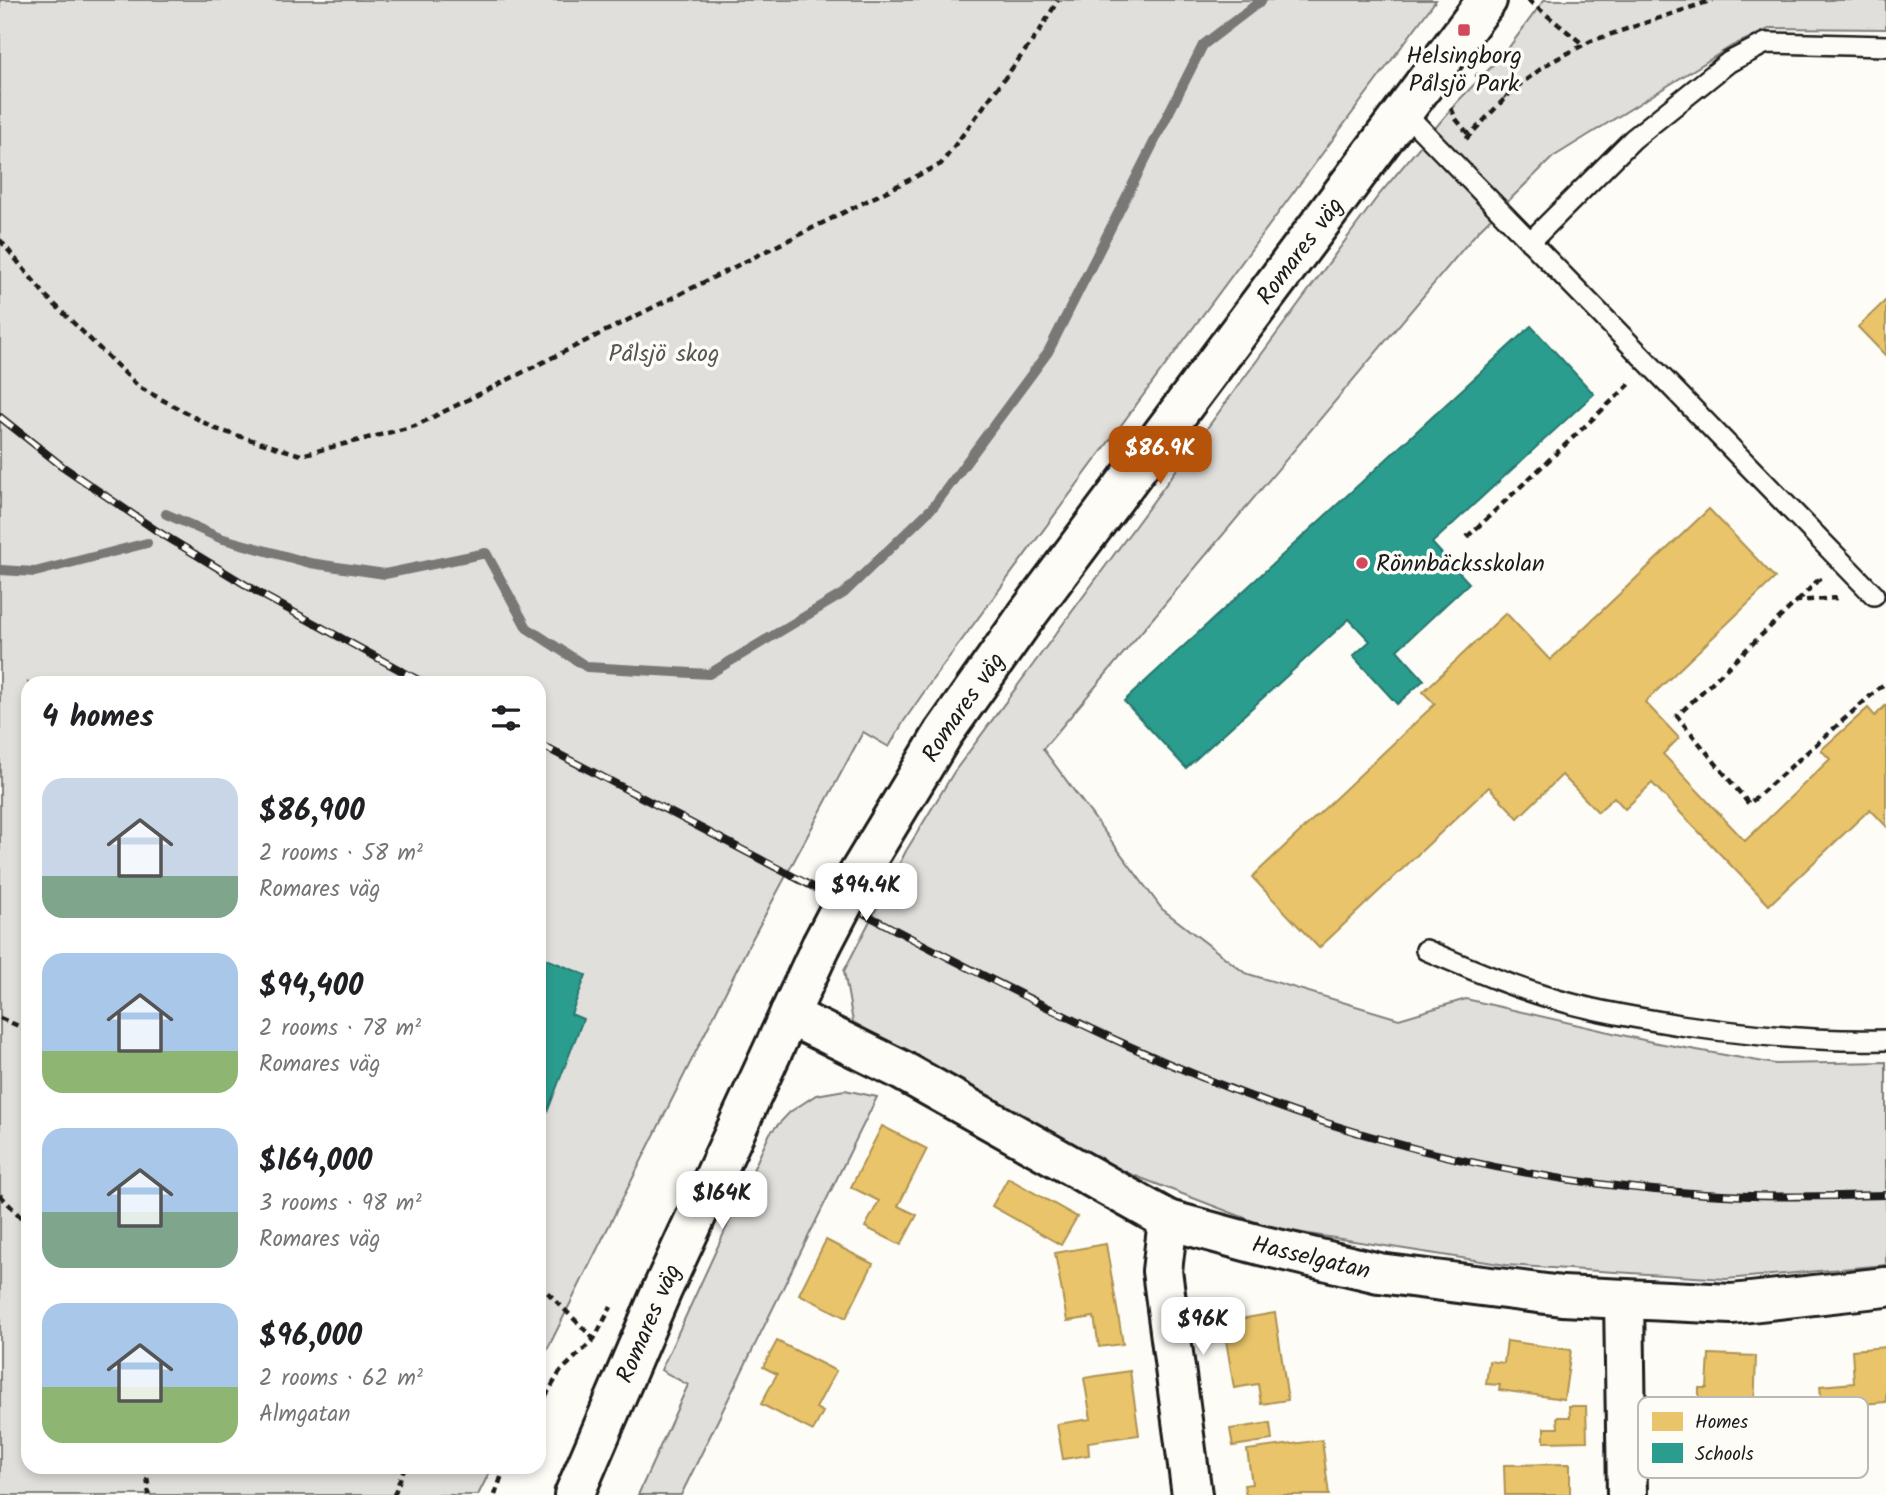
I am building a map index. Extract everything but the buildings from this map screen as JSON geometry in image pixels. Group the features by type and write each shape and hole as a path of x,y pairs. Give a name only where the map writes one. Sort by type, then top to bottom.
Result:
{"street":[{"name":"Romares väg","path":"574,1495 662,1290 821,946 859,873 943,734 1027,615 1487,0"},
{"name":"Hasselgatan","path":"789,1015 899,1069 1167,1220 1260,1245 1379,1273 1562,1296 1732,1304 1886,1287"},
{"path":"1167,1220 1162,1271 1192,1495"},
{"path":"1624,1299 1628,1495"}],"lane":[{"path":"1530,242 1633,139 1729,62 1766,43 1886,46"},
{"path":"1403,111 1874,595"},
{"path":"1426,950 1494,979 1575,1005 1626,1017 1736,1034 1809,1040 1886,1040"}],"path":[{"path":"0,240 47,296 139,387 216,429 301,455 415,426 941,164 1039,32 1058,0"},
{"path":"1528,0 1584,45"},
{"path":"1449,158 1515,88 1549,63 1584,45 1713,0"},
{"path":"1467,537 1633,382"},
{"path":"1874,595 1797,601 1677,716 1749,804 1886,682"},
{"path":"0,1018 21,1027"},
{"path":"0,1195 21,1218"},
{"path":"546,1291 594,1339"},
{"path":"147,1474 149,1495"},
{"path":"394,1495 402,1474"},
{"path":"495,1495 502,1474"}],"green space":[{"name":"Pålsjö skog","path":"0,0 1436,0 933,679 889,747 863,732 750,943 546,1352 546,676 21,676 21,1474 488,1474 478,1495 0,1495"},
{"path":"1544,0 1886,0 1886,29 1771,28 1732,46 1553,157 1478,231 1043,749 1162,909 1245,973 1399,1019 1466,999 1652,1042 1775,1064 1886,1062 1886,1265 1726,1279 1506,1265 1271,1228 1120,1170 853,1022 844,971 906,851 954,772 1378,196 1458,101 1504,54"},
{"path":"845,1090 877,1097 681,1495 638,1495 688,1385 661,1370 770,1133 790,1112 816,1095"}],"waterway":[{"path":"166,514 220,538 310,563 385,574 486,553 527,628 587,667 709,674 844,593 934,506 1048,352 1203,45 1262,0"},
{"path":"0,570 35,572 147,543"}],"railway":[{"path":"0,417 62,466 157,531 264,596 411,676"},
{"path":"546,748 1067,1017 1191,1073 1319,1120 1423,1151 1583,1182 1728,1195 1886,1195"}],"place":[{"name":"Helsingborg Pålsjö Park","path":"1464,30"},
{"name":"Rönnbäcksskolan","path":"1362,563"}]}
